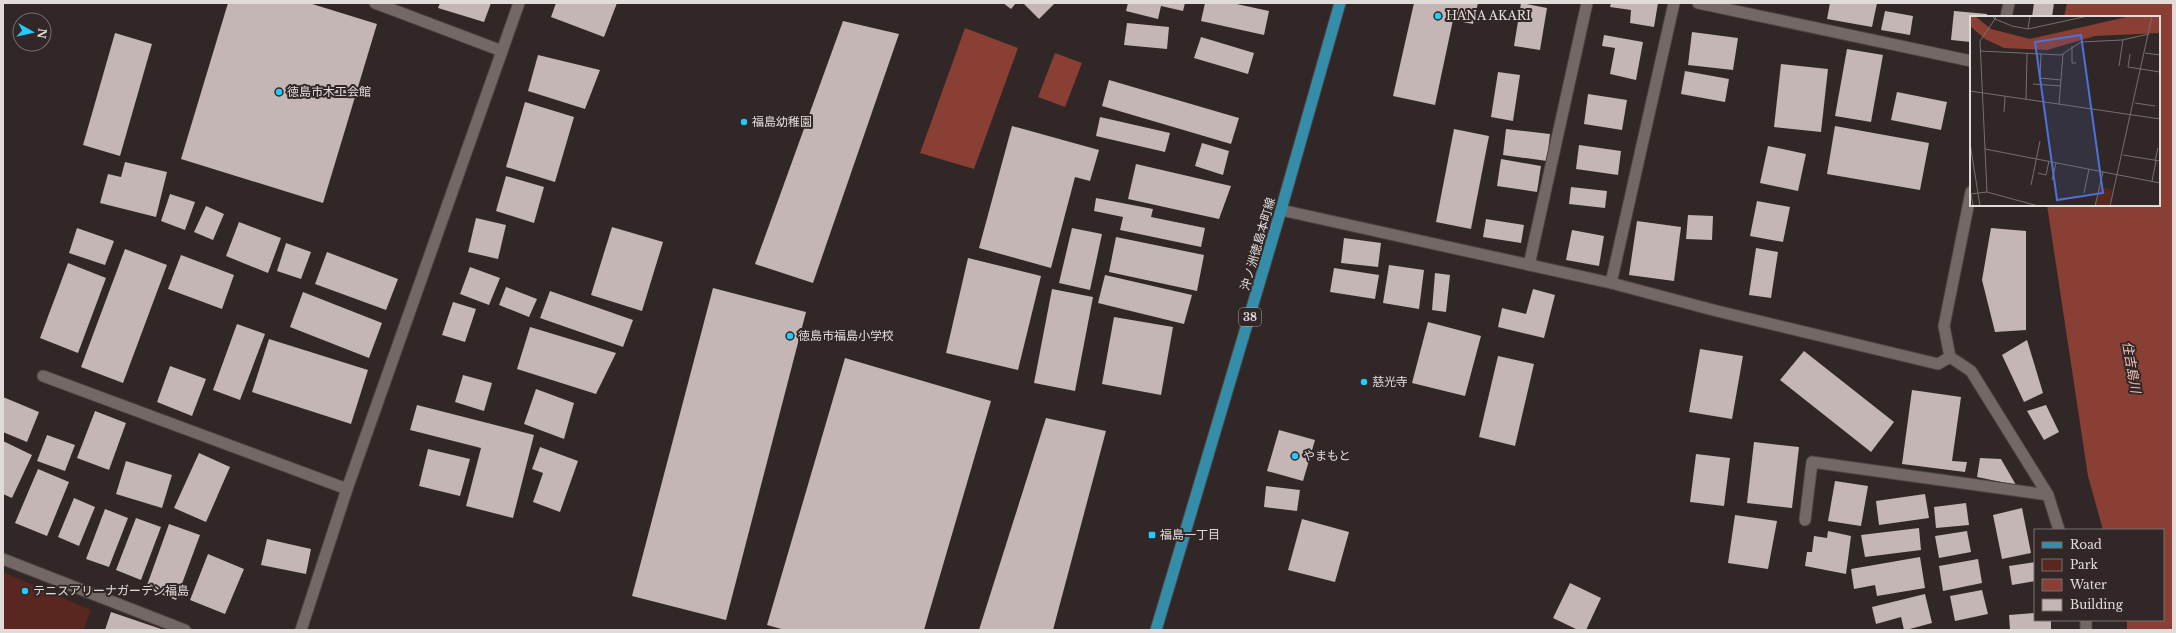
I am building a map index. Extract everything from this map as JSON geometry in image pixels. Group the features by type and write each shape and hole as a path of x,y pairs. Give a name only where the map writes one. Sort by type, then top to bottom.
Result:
{"main road":[{"name":"沖ノ洲徳島本町線","path":"1156,630 1282,210 1340,3"}],"street":[{"path":"375,3 502,51"},
{"path":"300,630 347,489 519,3"},
{"path":"1529,265 1587,3"},
{"path":"1611,283 1674,3"},
{"path":"1698,3 1970,61"},
{"path":"2006,16 2009,3"},
{"path":"1970,197 1944,326 1950,357 1971,371 2048,495 2059,529"},
{"path":"1282,210 1611,283 1717,311 1938,364 1950,357"},
{"path":"43,376 347,489"},
{"path":"1805,520 1812,462 2048,495"},
{"path":"3,559 185,630"}],"green space":[{"name":"テニスアリーナガーデン福島","path":"3,572 91,610 83,630 3,630"}],"water":[{"name":"住吉島川","path":"2067,3 2173,3 2173,630 2127,630 2127,621 2164,621 2164,529 2103,529 2088,476 2047,206 2160,206 2160,16 2064,16"},
{"path":"965,28 1018,48 974,169 920,153"},
{"path":"1055,53 1082,63 1065,107 1038,97"}],"building":[{"name":"徳島市木工会館","path":"228,3 309,3 377,24 323,203 181,159"},
{"path":"440,3 491,3 484,22 438,8"},
{"path":"556,3 617,3 604,37 551,17"},
{"path":"1003,3 1016,3 1011,9"},
{"path":"1055,3 1039,19 1024,4"},
{"path":"1128,3 1185,3 1183,11 1161,6 1158,19 1126,11"},
{"path":"1205,3 1232,3 1269,11 1264,35 1201,21"},
{"path":"1414,3 1478,3 1473,24 1453,20 1435,105 1393,96"},
{"path":"1521,3 1547,8 1540,50 1514,46"},
{"path":"1611,3 1658,3 1654,27 1630,23 1631,10 1610,7"},
{"path":"1830,3 1877,3 1872,27 1827,19"},
{"path":"2034,3 2054,3 2052,16 2032,16"},
{"path":"1885,11 1913,16 1910,35 1881,30"},
{"path":"1954,11 1987,14 1987,16 1970,16 1970,42 1951,40"},
{"path":"843,21 899,34 813,283 755,264"},
{"path":"1127,23 1169,27 1167,49 1124,45"},
{"path":"1692,32 1738,38 1733,70 1688,65"},
{"path":"115,33 152,44 120,156 83,145"},
{"path":"1604,35 1643,42 1636,80 1610,74 1615,48 1602,46"},
{"path":"1201,37 1254,53 1248,74 1194,58"},
{"path":"1847,49 1883,55 1871,122 1835,116"},
{"path":"538,55 600,70 585,109 528,91"},
{"path":"1781,64 1828,69 1821,132 1774,127"},
{"path":"1685,71 1729,79 1725,102 1681,94"},
{"path":"1498,72 1520,75 1513,121 1491,117"},
{"path":"1109,80 1239,118 1231,144 1102,106"},
{"path":"1897,92 1947,102 1941,130 1891,120"},
{"path":"1588,94 1627,100 1622,130 1584,124"},
{"path":"525,102 574,117 555,182 506,167"},
{"path":"1100,117 1170,133 1165,152 1096,136"},
{"path":"1012,126 1099,150 1090,181 1075,177 1051,268 979,248"},
{"path":"1835,126 1929,143 1920,190 1827,174"},
{"path":"1454,129 1489,136 1471,229 1436,222"},
{"path":"1506,129 1550,134 1547,161 1503,155"},
{"path":"1202,143 1229,151 1223,175 1195,166"},
{"path":"1579,145 1621,151 1618,175 1576,169"},
{"path":"1768,146 1806,154 1798,191 1760,183"},
{"path":"1501,159 1541,166 1537,192 1497,186"},
{"path":"125,162 167,172 156,217 100,203 108,174 121,177"},
{"path":"1136,164 1231,186 1219,219 1128,199"},
{"path":"506,176 544,187 534,223 496,211"},
{"path":"1571,187 1607,191 1605,208 1569,204"},
{"path":"170,194 195,202 185,230 161,221"},
{"path":"1096,198 1153,209 1151,217 1205,228 1201,247 1120,230 1123,217 1094,211"},
{"path":"1757,201 1790,207 1783,242 1750,236"},
{"path":"206,206 224,214 213,240 194,232"},
{"path":"1688,215 1713,216 1712,240 1686,239"},
{"path":"476,218 506,225 498,259 468,252"},
{"path":"1486,219 1524,225 1521,243 1483,237"},
{"path":"1637,221 1681,227 1674,281 1629,275"},
{"path":"239,222 281,238 268,273 226,256"},
{"path":"612,227 663,242 642,311 591,295"},
{"path":"77,228 114,241 105,265 69,253"},
{"path":"1072,228 1102,234 1090,290 1059,283"},
{"path":"1991,228 2026,231 2026,330 1995,332 1982,280"},
{"path":"1572,230 1604,236 1599,266 1566,260"},
{"path":"1116,237 1204,255 1197,291 1109,272"},
{"path":"1344,238 1381,243 1378,267 1341,263"},
{"path":"286,243 311,252 301,279 277,271"},
{"path":"1756,248 1778,252 1771,298 1749,295"},
{"path":"125,249 167,265 123,383 81,367"},
{"path":"327,252 398,279 386,310 315,284"},
{"path":"181,255 234,275 222,309 168,289"},
{"path":"968,258 1041,276 1018,370 946,353"},
{"path":"68,263 106,278 78,353 40,338"},
{"path":"1389,265 1424,270 1419,309 1383,303"},
{"path":"470,267 500,278 489,305 460,294"},
{"path":"1334,268 1379,275 1375,299 1330,292"},
{"path":"1435,273 1450,275 1446,312 1432,310"},
{"path":"1105,275 1192,295 1184,324 1098,303"},
{"path":"506,287 537,299 529,317 499,305"},
{"path":"713,288 806,312 726,620 632,596"},
{"path":"1052,289 1093,297 1075,391 1034,383"},
{"path":"1533,289 1555,295 1544,338 1498,327 1502,308 1526,314"},
{"path":"550,291 633,320 623,347 540,318"},
{"path":"303,292 382,323 369,358 290,327"},
{"path":"453,302 476,309 465,342 442,335"},
{"path":"1114,317 1173,327 1161,395 1102,384"},
{"path":"1428,322 1481,336 1465,396 1412,383"},
{"path":"237,324 265,334 240,400 213,390"},
{"path":"530,327 616,353 596,394 517,369"},
{"path":"269,339 368,370 351,424 252,392"},
{"path":"2027,340 2043,393 2024,402 2002,355"},
{"path":"1700,349 1743,356 1732,419 1689,412"},
{"path":"1804,351 1894,422 1871,452 1780,380"},
{"path":"1498,356 1534,364 1515,446 1479,437"},
{"path":"845,358 991,401 924,630 785,630 767,625"},
{"path":"170,366 206,379 192,416 157,402"},
{"path":"463,375 492,383 484,411 455,402"},
{"path":"536,389 574,403 564,439 524,424"},
{"path":"1912,390 1961,397 1952,461 1967,462 1965,472 1902,464"},
{"path":"3,397 39,412 27,442 3,432"},
{"path":"417,405 534,435 513,518 466,506 481,448 410,430"},
{"path":"2046,405 2059,432 2044,440 2027,411"},
{"path":"95,411 126,423 109,470 77,458"},
{"path":"1046,418 1106,431 1053,630 979,630"},
{"path":"1279,430 1315,440 1303,481 1267,471"},
{"path":"47,435 75,445 65,471 37,461"},
{"path":"3,441 32,455 12,498 3,494"},
{"path":"1754,442 1799,447 1792,508 1747,503"},
{"path":"540,447 578,461 560,512 533,502 543,473 532,469"},
{"path":"428,449 470,459 460,496 419,486"},
{"path":"199,453 230,467 206,522 174,508"},
{"path":"1696,454 1730,458 1724,506 1690,502"},
{"path":"1980,458 2001,459 2016,485 1977,477"},
{"path":"126,461 172,475 162,508 116,494"},
{"path":"38,469 69,482 47,536 15,523"},
{"path":"1835,481 1868,486 1861,526 1828,521"},
{"path":"1266,486 1300,490 1297,511 1264,507"},
{"path":"1925,494 1929,518 1879,525 1876,501"},
{"path":"74,498 95,507 79,546 58,537"},
{"path":"1966,503 1969,525 1936,528 1934,507"},
{"path":"2022,508 2031,553 2002,559 1993,515"},
{"path":"105,509 128,518 109,567 86,559"},
{"path":"1735,515 1777,521 1768,569 1728,563"},
{"path":"136,518 161,527 141,580 116,570"},
{"path":"1302,519 1349,532 1335,582 1288,570"},
{"path":"169,524 200,535 176,600 146,588"},
{"path":"1919,528 1921,550 1865,557 1861,535"},
{"path":"1828,531 1851,536 1846,574 1805,566 1807,552 1812,552 1814,536 1827,538"},
{"path":"1967,531 1971,552 1939,558 1935,536"},
{"path":"267,539 311,549 306,574 261,565"},
{"path":"208,554 244,569 225,614 190,600"},
{"path":"1920,557 1925,588 1877,596 1875,585 1854,589 1851,569"},
{"path":"1978,559 1982,583 1943,591 1939,566"},
{"path":"2034,562 2034,581 2012,585 2009,566"},
{"path":"1570,583 1601,598 1586,630 1578,630 1553,618"},
{"path":"1982,590 1988,614 1955,621 1950,596"},
{"path":"1925,594 1932,623 1904,630 1901,617 1876,624 1872,607"},
{"path":"111,612 164,630 105,630"},
{"path":"2034,613 2034,621 2051,621 2051,630 2010,630 2009,615"}],"place":[{"name":"HANA AKARI","path":"1438,16"},
{"name":"徳島市木工会館","path":"279,92"},
{"name":"福島幼稚園","path":"744,122"},
{"name":"徳島市福島小学校","path":"790,336"},
{"name":"慈光寺","path":"1364,382"},
{"name":"やまもと","path":"1295,456"},
{"name":"福島一丁目","path":"1152,535"},
{"name":"テニスアリーナガーデン福島","path":"25,591"}]}
